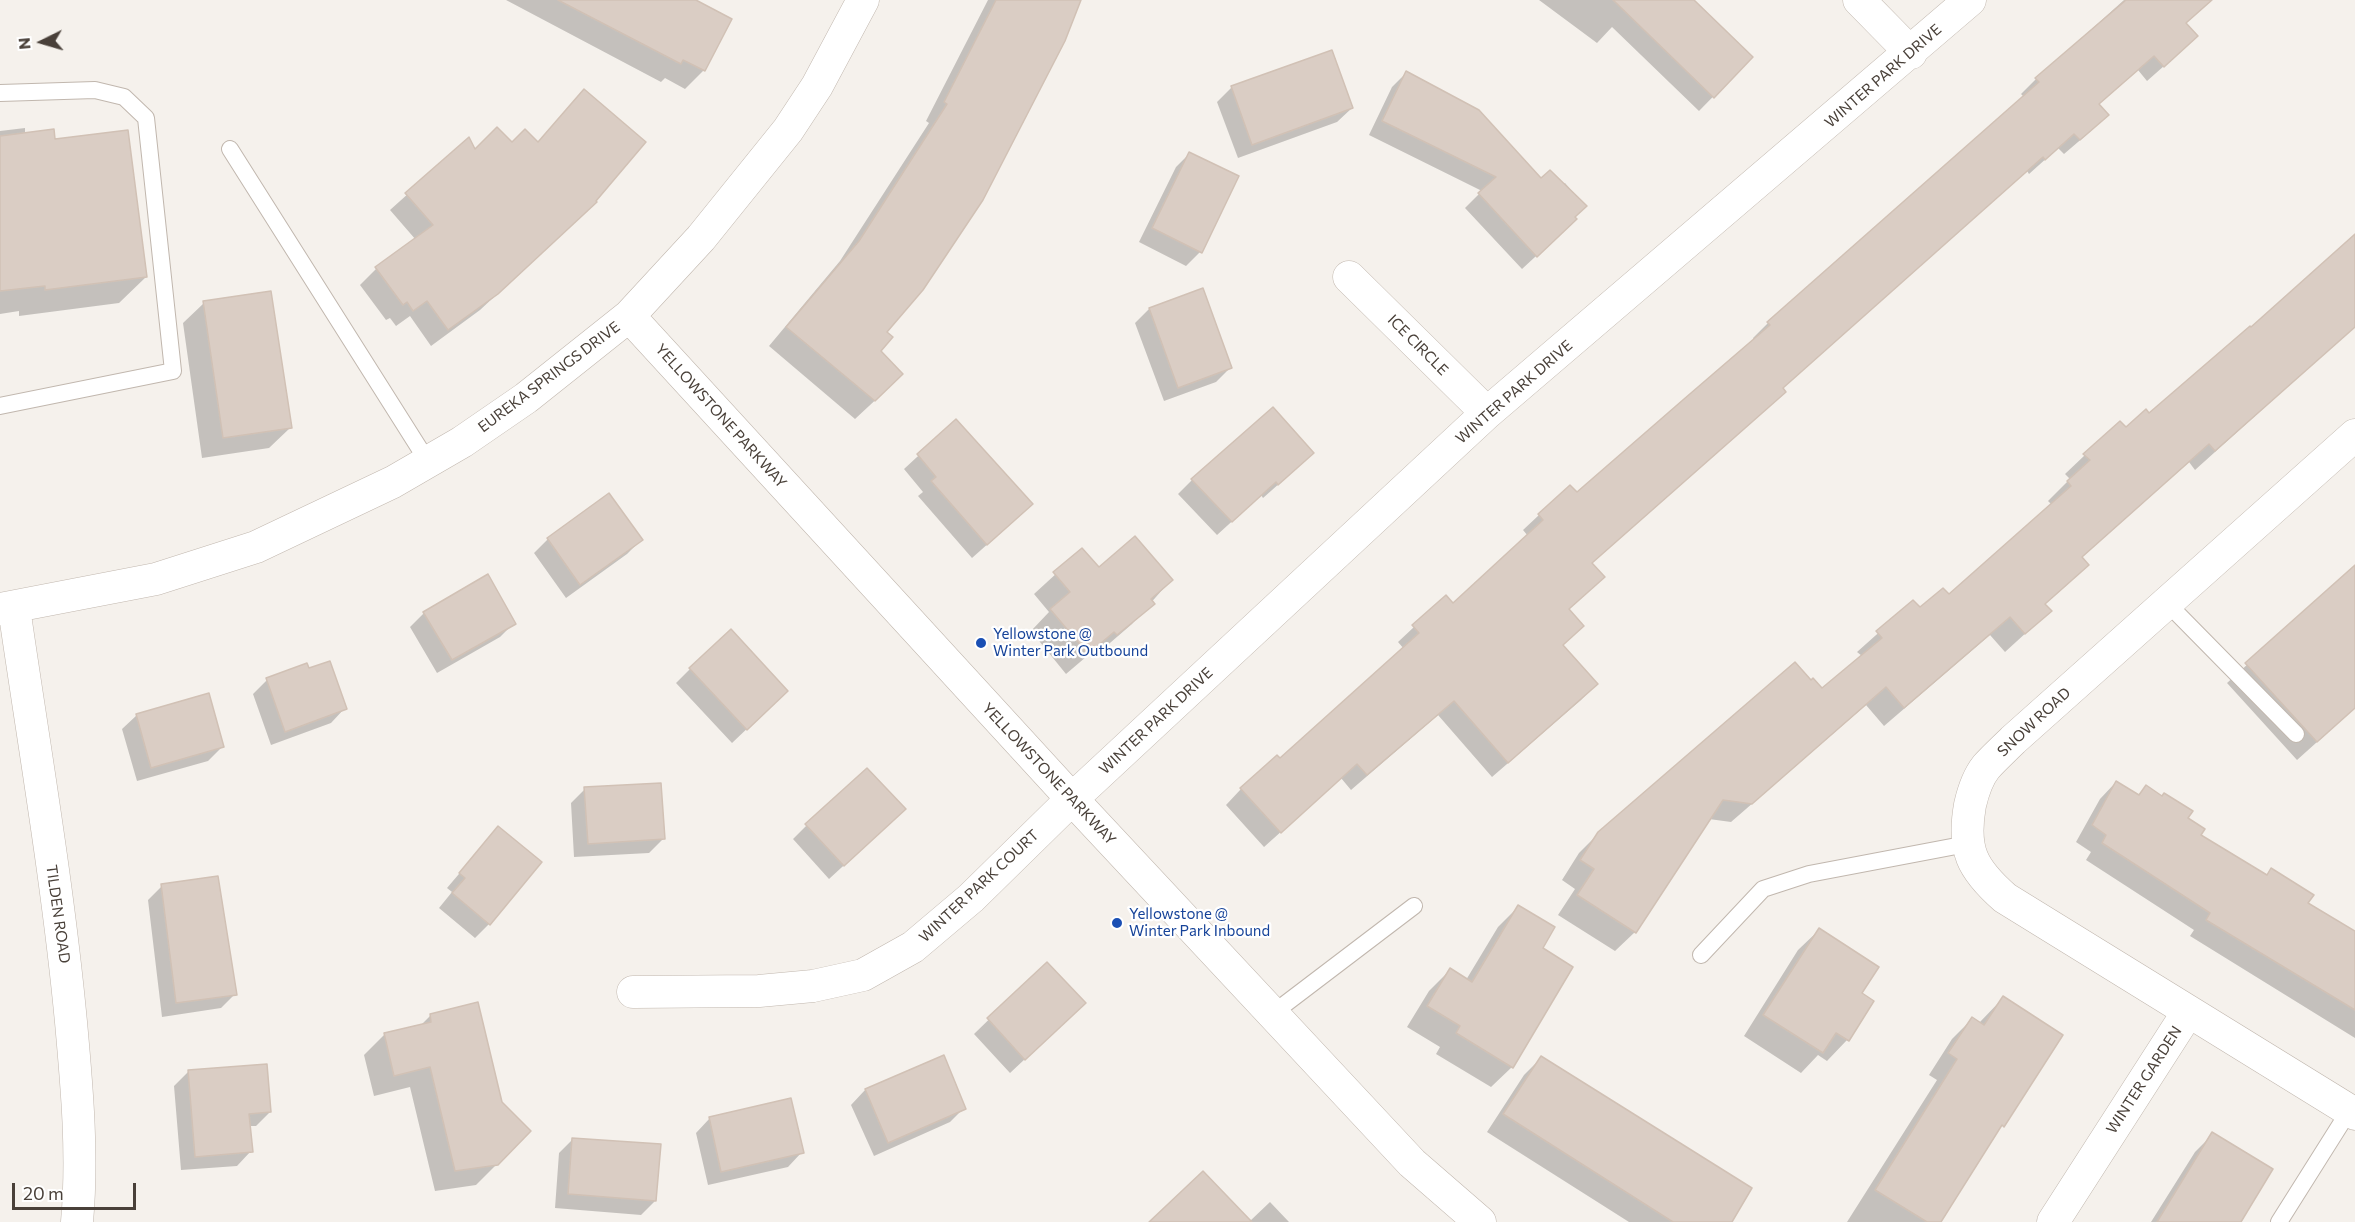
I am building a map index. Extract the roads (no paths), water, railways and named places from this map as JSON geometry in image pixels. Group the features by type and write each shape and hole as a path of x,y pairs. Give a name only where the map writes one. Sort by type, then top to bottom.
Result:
{"street":[{"name":"EUREKA SPRINGS DRIVE","path":"4,607 156,579 256,547 320,519 428,462 526,398 629,316 701,238 788,130 818,86 863,0"},
{"path":"1859,0 1911,53"},
{"name":"WINTER PARK DRIVE","path":"1072,799 1487,413 1971,0"},
{"name":"ICE CIRCLE","path":"1349,277 1487,413"},
{"name":"YELLOWSTONE PARKWAY","path":"629,316 1272,1014 1412,1163 1479,1222"},
{"name":"SNOW ROAD","path":"2187,1012 2005,898 1984,880 1974,865 1967,844 1966,825 1972,793 1985,769 2355,435"},
{"name":"TILDEN ROAD","path":"4,607 64,955 76,1083 80,1190 77,1222"},
{"name":"WINTER PARK COURT","path":"633,992 759,991 813,986 863,975 914,947 970,898 1072,799"},
{"name":"WINTER GARDEN","path":"2053,1222 2187,1012 2352,1112"}],"lane":[{"path":"0,93 95,90 124,97 146,118 173,371 0,406"},
{"path":"230,149 428,462"},
{"path":"2167,603 2296,734"},
{"path":"1701,956 1763,890 1809,874 1967,844"},
{"path":"1272,1014 1414,906"},
{"path":"2279,1222 2352,1112"}],"place":[{"name":"Yellowstone @ Winter Park Outbound","path":"981,643"},
{"name":"Yellowstone @ Winter Park Inbound","path":"1117,923"}]}
